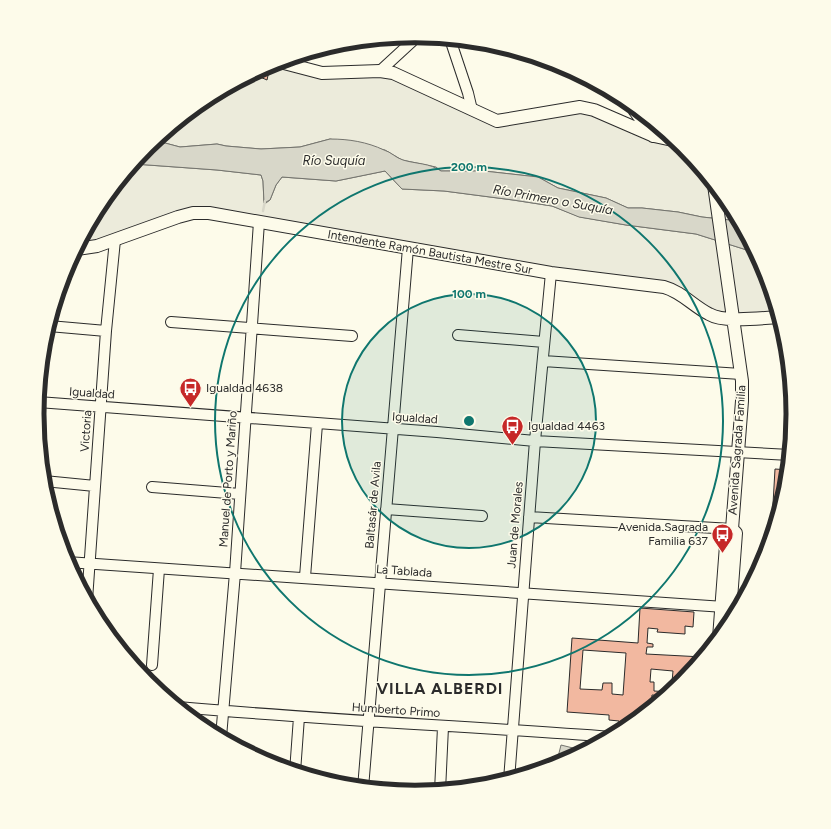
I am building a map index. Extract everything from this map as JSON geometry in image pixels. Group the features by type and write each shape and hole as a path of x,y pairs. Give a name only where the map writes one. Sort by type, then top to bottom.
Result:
{"main road":[{"path":"291,65 322,73 380,71 393,73 497,121 580,107 594,110 654,136 664,139"},
{"path":"642,120 654,136"},
{"name":"Avenida Sagrada Familia","path":"716,196 742,390 732,529 736,533 731,607"},
{"name":"Intendente Ramón Bautista Mestre Sur","path":"83,248 97,246 178,217 194,213 209,213 551,273 664,287 674,290 708,314 722,318 774,317"}],"street":[{"path":"380,71 410,43"},
{"path":"452,45 472,110"},
{"name":"Manuel de Porto y Mariño","path":"221,731 235,573 259,222"},
{"name":"Victoria","path":"89,590 106,331 115,240"},
{"name":"Baltasár de Avila","path":"363,782 408,248"},
{"name":"Juan de Morales","path":"510,774 535,441 551,273"},
{"path":"171,322 352,336"},
{"path":"55,327 106,331"},
{"path":"458,335 544,342"},
{"path":"543,361 741,374"},
{"name":"Igualdad","path":"44,403 392,430 437,432 535,441 785,455"},
{"path":"305,578 317,424"},
{"path":"50,482 95,486"},
{"path":"152,487 240,494"},
{"path":"386,509 482,516"},
{"path":"529,517 732,529"},
{"name":"La Tablada","path":"75,563 380,582 731,607"},
{"path":"152,664 159,568"},
{"name":"Humberto Primo","path":"188,708 368,722 601,736"},
{"path":"295,766 299,716"},
{"path":"440,785 444,727"}],"shaded area":[{"path":"290,65 316,72 380,71 492,120 573,107 661,136 695,170 710,188 732,220 702,217 678,212 628,208 606,198 558,188 538,177 484,171 441,171 436,167 402,160 385,150 330,139 300,147 261,149 217,144 180,147 165,143 161,144 189,120 209,106 251,81"},
{"path":"141,165 261,175 263,181 264,203 270,200 276,185 282,177 336,181 385,171 402,189 444,191 552,206 580,217 626,225 696,234 749,251 759,272 774,317 722,319 680,294 209,213 84,247 107,208 121,188"}],"water":[{"name":"Río Suquía","path":"330,139 351,140 387,151 400,159 428,165 441,171 484,171 538,177 558,188 606,198 628,208 678,212 702,217 732,220 749,251 696,234 579,217 552,206 444,191 402,189 385,171 336,181 282,177 276,185 270,200 264,203 263,181 261,175 141,165 161,144 165,143 180,147 217,144 261,149 300,147"},
{"path":"561,745 578,749 559,757 558,757"}],"building":[{"path":"269,73 267,80 260,77"},
{"path":"775,469 783,470 780,487 772,517"},
{"path":"640,608 694,612 693,627 685,626 685,634 657,632 658,629 648,628 647,643 653,644 653,647 647,647 646,654 697,657 672,683 673,671 651,669 650,682 654,682 654,691 663,692 658,695 652,695 652,701 622,723 619,723 619,721 609,720 609,715 567,712 572,638 638,643","holes":["583,650 626,653 623,695 612,694 612,683 603,683 602,690 580,689"]}],"waterway":[{"path":"263,211 265,201"}],"place":[{"name":"Igualdad 4638","path":"191,408"},
{"name":"Igualdad 4463","path":"512,446"},
{"name":"Avenida Sagrada Familia 637","path":"723,554"}],"district":[{"name":"VILLA ALBERDI","path":"440,688"}],"water label":[{"name":"Río Primero o Suquía","path":"553,199"}]}
